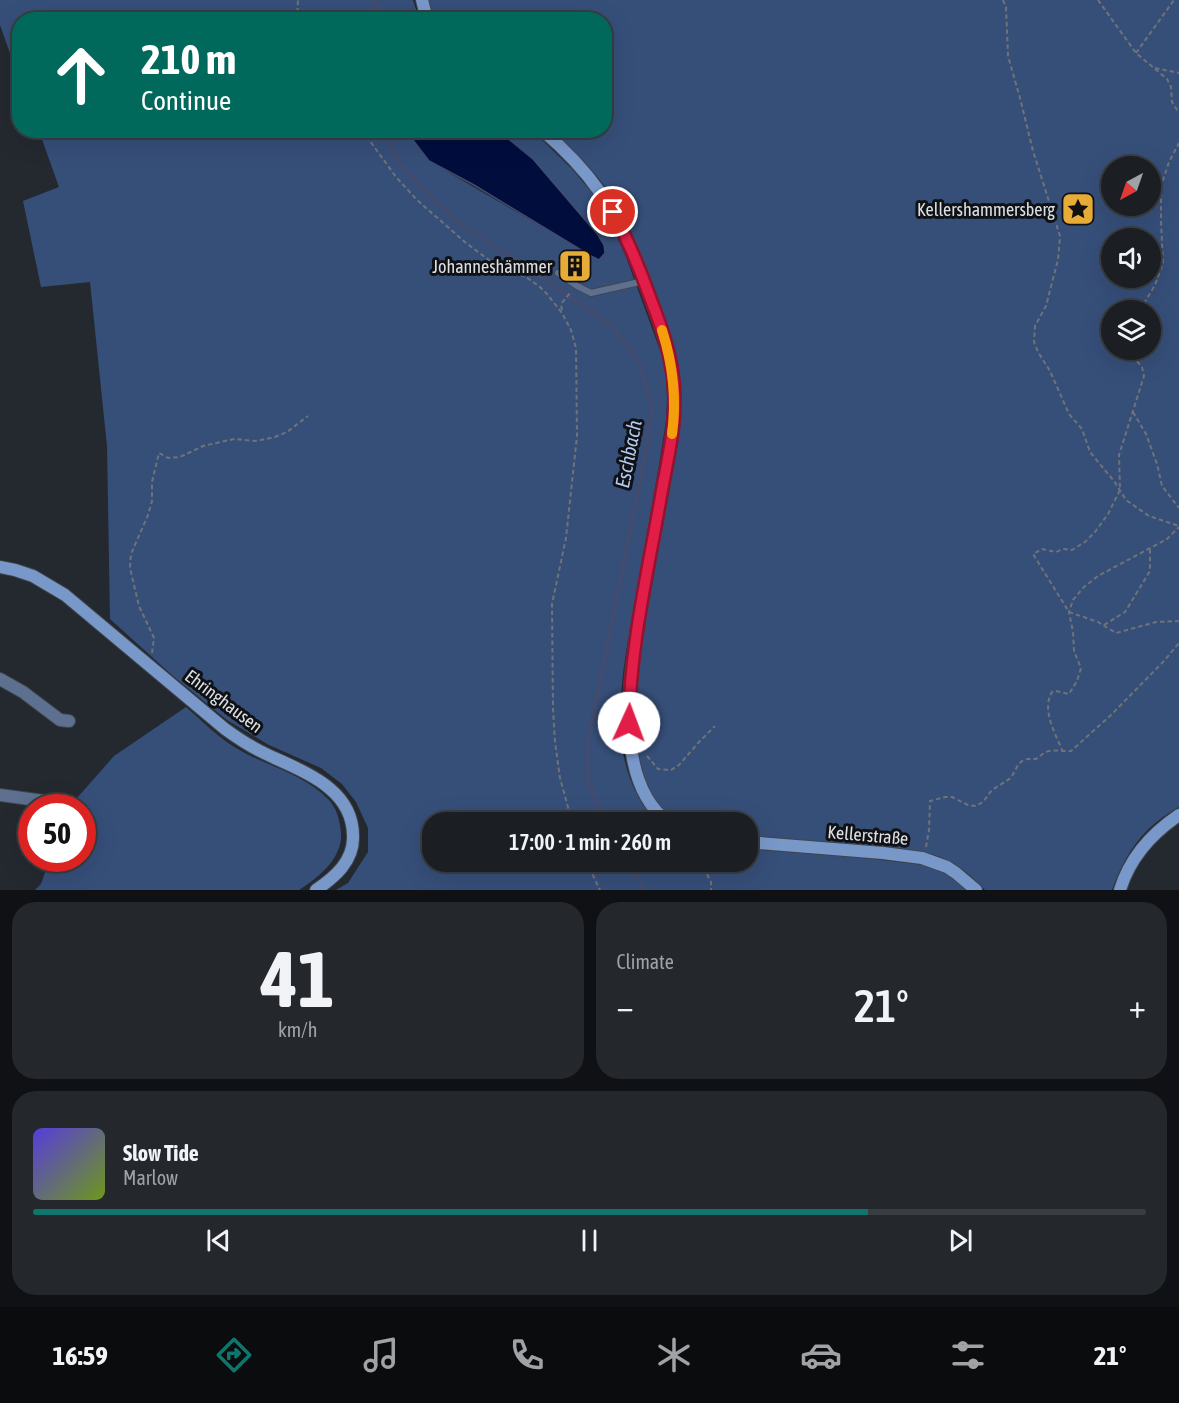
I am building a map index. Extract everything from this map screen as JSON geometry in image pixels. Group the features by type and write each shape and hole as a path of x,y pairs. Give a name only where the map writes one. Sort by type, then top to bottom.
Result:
{"main road":[{"path":"551,138 574,160 598,189 618,221 655,310 673,372 675,393 670,449 635,638 629,731 633,761 644,792 657,812"},
{"name":"Ehringhausen","path":"0,567 33,576 65,595 236,737 317,779 332,791 343,804 351,820 352,847 341,870 316,890"},
{"path":"1120,890 1129,867 1143,846 1179,815"},
{"name":"Kellerstraße","path":"758,843 922,858 947,867 976,890"}],"street":[{"path":"0,679 23,692 60,720 69,722"},
{"path":"0,795 18,797"}],"lane":[{"path":"558,273 591,293 644,281"}],"path":[{"path":"1003,0 1008,56 1033,151 1060,236 1058,260 1046,306 1035,326 1034,342 1069,414 1082,429 1090,452 1126,500 1132,506 1158,520 1179,526 1167,539 1098,576 1072,600 1069,612"},
{"path":"1098,0 1136,53 1167,79 1171,87 1173,102 1179,113"},
{"path":"1136,53 1174,0"},
{"path":"1154,68 1179,73"},
{"path":"368,138 396,177 417,200 466,243 493,263 540,287 562,313 571,330 576,348 577,436 566,538 552,604 555,742 560,778 569,812"},
{"path":"1146,300 1155,285 1163,263 1161,186 1169,162 1179,143"},
{"path":"562,313 561,304 577,286"},
{"path":"1063,752 1048,712 1048,703 1052,692 1069,694 1081,668 1074,651 1069,612 1033,554 1042,549 1056,552 1063,549 1072,550 1085,542 1095,532 1120,490 1119,455 1144,376 1142,367 1136,360"},
{"path":"1133,411 1146,435 1157,464 1162,486 1179,508"},
{"path":"151,667 154,638 140,606 130,567 131,554 152,501 152,482 159,453 168,458 180,457 203,446 234,439 256,441 275,437 287,432 308,416"},
{"path":"1104,625 1125,612 1150,571 1150,548"},
{"path":"1069,612 1098,622 1116,633 1156,622 1179,621"},
{"path":"922,858 927,845 930,801 952,797 968,806 976,806 983,802 992,790 1011,778 1022,761 1036,759 1047,751 1071,751 1110,716 1179,643"},
{"path":"647,756 658,770 671,770 679,765 715,726"},
{"path":"591,872 600,890"},
{"path":"706,872 711,882 711,890"}],"shaded area":[{"path":"0,0 413,0 417,12 12,12 12,59 0,25"},
{"path":"428,0 1179,0 1179,807 1155,823 1137,842 1123,864 1112,890 985,890 959,867 930,854 892,848 758,837 758,812 668,812 655,799 642,772 636,740 638,667 676,446 681,392 671,340 638,250 620,210 606,188 560,138 612,138 612,12 432,12"},
{"path":"42,138 412,138 429,161 599,260 562,194 533,159 508,138 540,138 572,169 598,200 614,230 661,353 666,376 666,421 627,647 620,715 627,769 636,792 649,812 422,812 422,872 758,872 758,850 925,865 948,875 968,890 336,890 348,883 368,852 368,828 356,802 342,784 321,768 269,745 227,720 173,676 110,619 107,446 90,282 41,287 23,201 59,187"},
{"path":"412,138 508,138 533,159 598,235 604,245 605,253 599,260 591,256 474,185 429,161"},
{"path":"186,707 216,734 236,748 308,783 328,799 334,806 340,824 341,842 338,851 334,859 314,880 299,890 35,890 41,884 45,872 96,872 96,794 81,794 114,756"}],"waterway":[{"name":"Eschbach","path":"373,12 374,0"},
{"path":"375,4 378,12"},
{"name":"Eschbach","path":"387,138 397,160 420,187 466,229 614,327 640,364 652,411 587,748 588,779 601,812"},
{"name":"Eschbach","path":"636,872 643,890"}],"slow traffic":[{"path":"662,330 673,372 675,399 672,434"}],"place":[{"name":"Kellershammersberg","path":"1078,209"},
{"name":"Johanneshämmer","path":"575,266"}],"route":[{"path":"613,212 639,266 667,345 673,372 675,399 670,449 635,638 629,723"}]}
